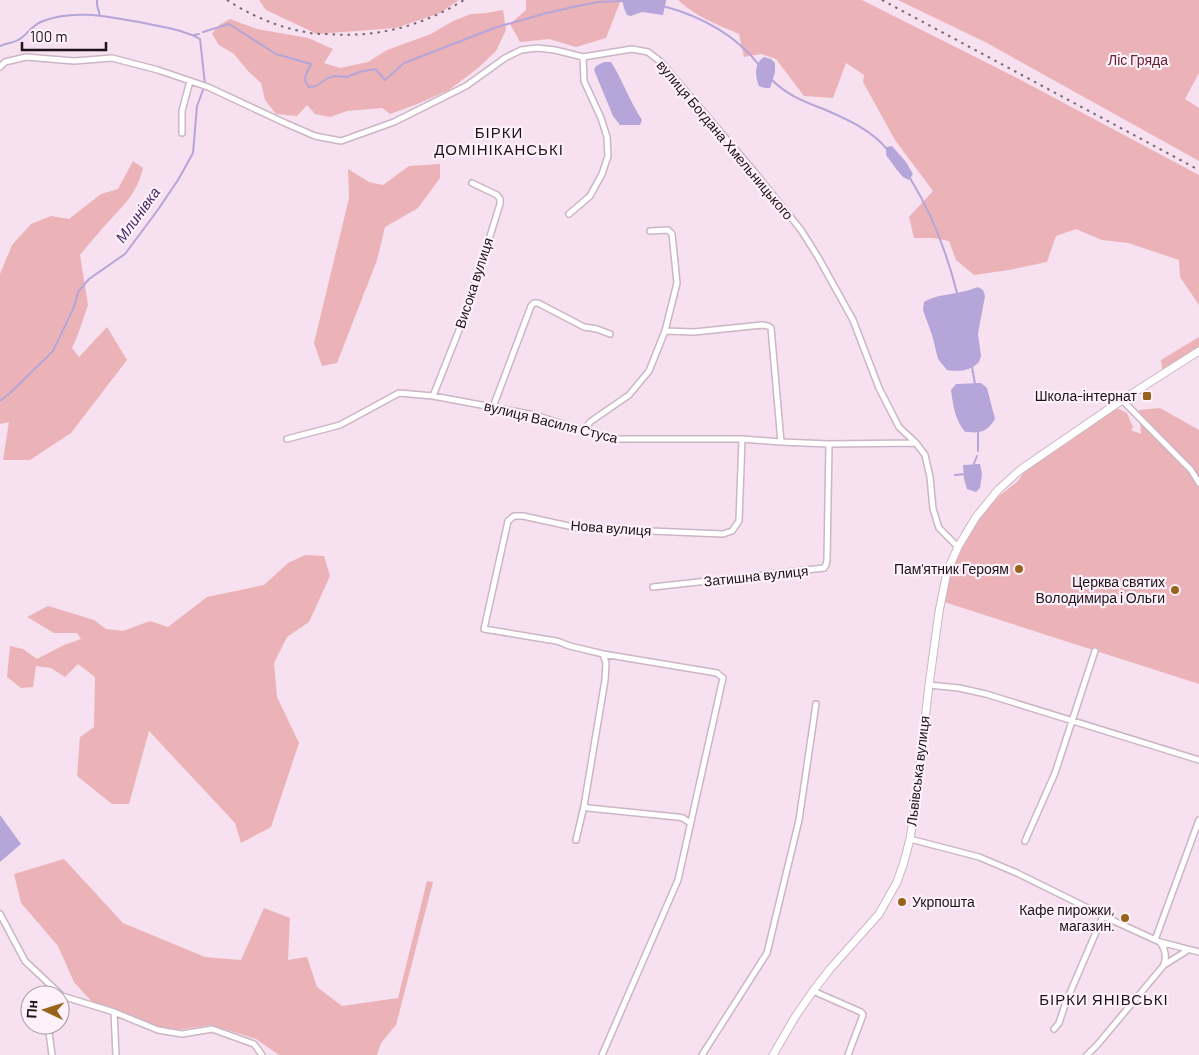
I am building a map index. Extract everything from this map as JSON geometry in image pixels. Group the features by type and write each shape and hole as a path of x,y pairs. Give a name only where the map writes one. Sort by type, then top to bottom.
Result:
{"main road":[{"name":"Львівська вулиця","path":"772,1055 795,1016 813,991 879,914 897,882 910,839 915,807 938,612 948,572 958,547 985,505 1020,470 1122,400 1199,351"}],"street":[{"name":"вулиця Богдана Хмельницького","path":"0,67 5,62 26,57 74,61 112,58 158,70 208,87 316,136 341,141 394,122 466,86 505,58 521,50 537,48 555,50 583,57 632,49 648,52 661,62 752,169 801,230 818,257 853,320 879,388 899,427 916,443 924,455 930,477 933,509 939,528 958,547"},
{"path":"569,214 590,196 602,174 608,156 607,137 602,118 584,81 583,57"},
{"path":"182,133 182,111 190,81"},
{"name":"Висока вулиця","path":"433,396 467,310 500,204 500,199 497,195 472,183"},
{"path":"584,431 590,422 629,395 649,371 665,331 677,283 672,234 668,230 650,230"},
{"path":"493,407 531,306 534,303 538,303 584,327 610,334"},
{"path":"665,331 694,332 762,325 771,328 781,442"},
{"name":"вулиця Василя Стуса","path":"287,440 340,425 399,393 433,396 535,415 616,439 742,439 829,444 916,443"},
{"path":"1122,400 1191,470 1199,483"},
{"name":"Нова вулиця","path":"603,654 568,646 557,640 484,629 508,521 514,516 523,516 578,528 722,534 732,531 739,521 742,439"},
{"name":"Затишна вулиця","path":"653,587 824,568 827,560 829,444"},
{"path":"1025,841 1055,773 1095,651"},
{"path":"576,840 584,806 605,680 606,663 603,654 717,673 723,678 678,880 602,1055"},
{"path":"929,685 959,688 986,694 1199,760"},
{"path":"702,1055 767,953 799,820 816,704"},
{"path":"584,806 588,808 677,817 683,818 690,823"},
{"path":"1157,941 1199,820"},
{"path":"910,839 979,857 1017,873 1157,941 1199,952"},
{"path":"0,914 25,962 49,985"},
{"path":"1054,1029 1058,1024 1103,916"},
{"path":"1157,941 1165,951 1164,965"},
{"path":"1086,1055 1098,1044 1164,965 1188,950"},
{"path":"813,991 861,1012 863,1015 848,1055"},
{"path":"70,1000 114,1012 158,1030 182,1034 212,1029 254,1044 262,1055"},
{"path":"114,1012 116,1055"},
{"path":"49,1035 52,1055"}],"green space":[{"path":"259,0 459,0 440,13 396,28 317,34 266,10"},
{"path":"526,0 621,0 606,38 576,47 549,39 520,42 510,24 526,10"},
{"path":"678,0 862,0 1017,78 1199,175 1199,305 1180,277 1179,260 1128,243 1102,240 1076,229 1056,236 1047,262 974,275 956,260 949,241 933,238 914,238 909,217 933,191 895,140 863,82 864,75 846,63 833,98 804,96 776,59 761,54 744,57 739,34 715,24"},
{"name":"Ліс Гряда","path":"898,0 1199,0 1199,73 1185,99 1199,108 1199,161 987,43"},
{"path":"503,10 506,30 496,51 478,68 449,90 390,114 382,108 347,111 330,117 315,114 307,105 297,116 276,114 265,100 261,83 234,54 219,45 212,34 219,25 230,19 257,29 308,38 333,49 324,63 340,68 368,62 387,50 431,34 453,21 471,14"},
{"path":"133,161 143,168 134,191 80,255 88,305 72,348 79,357 107,327 127,360 71,433 30,460 3,460 9,422 0,424 0,274 12,245 31,224 51,216 69,219 101,194 118,189"},
{"path":"440,164 440,178 418,208 385,227 377,260 337,363 322,366 314,343 349,198 348,169 369,182 383,185 409,166"},
{"path":"1199,337 1199,346 1172,366 1162,369 1161,360"},
{"path":"1117,408 1127,413 1133,427 1131,430 1141,434 1139,410 1160,408 1199,430 1199,684 941,601 947,572 982,509 1017,482 1025,471"},
{"path":"305,555 324,556 330,576 309,622 287,637 274,663 277,697 299,743 271,827 241,843 235,823 149,731 129,804 112,804 77,776 80,737 94,727 95,677 78,664 65,677 51,668 36,666 33,687 21,688 7,677 10,646 23,649 37,659 64,645 81,639 77,633 54,633 27,617 48,606 94,620 106,629 123,631 150,621 168,627 207,597 264,585 288,563"},
{"path":"64,859 123,923 205,957 241,960 264,908 290,918 288,960 307,957 317,987 342,1006 398,998 427,881 433,882 396,1025 381,1043 377,1055 279,1055 256,1039 211,1025 178,1030 156,1026 93,1003 74,982 58,946 21,903 14,874"}],"shaded area":[{"path":"622,0 666,1 663,15 642,12 631,16 627,15"},
{"path":"764,57 771,59 775,63 775,72 770,88 759,86 757,79 757,66"},
{"path":"604,62 611,62 615,69 642,120 640,125 620,125 613,116 594,70 596,66"},
{"path":"892,146 906,162 913,174 909,180 903,177 886,155 886,147"},
{"path":"978,287 983,290 985,296 978,334 981,356 979,362 964,370 947,370 938,359 923,310 924,302"},
{"path":"981,383 987,388 995,419 986,430 965,432 957,417 951,390 956,384"},
{"path":"980,464 982,474 980,488 976,492 967,489 963,465"},
{"path":"0,815 21,844 0,862"}],"waterway":[{"path":"97,0 100,16"},
{"path":"203,32 229,24 276,54 311,64 305,78 309,87 316,86 335,76 347,77 359,72 375,69 385,80 404,63 497,27 573,7 598,2 624,1"},
{"path":"663,6 690,15 728,35 750,54 759,65"},
{"name":"Млинівка","path":"0,46 18,40 35,25 43,21 69,15 96,15 149,24 182,31 200,39 205,84"},
{"name":"Млинівка","path":"194,35 199,34"},
{"path":"770,78 797,98 836,114 860,127 887,149"},
{"name":"Млинівка","path":"0,401 53,351 74,307 78,292 89,279 125,254 178,180 193,153 197,106 203,90"},
{"path":"910,178 938,234 949,263 957,293"},
{"path":"972,367 975,384"},
{"path":"978,431 978,451"},
{"path":"973,466 977,456"},
{"path":"955,475 965,474"}],"railway":[{"path":"227,0 245,11 284,27 313,34 346,35 382,32 416,23 432,17 464,0"},
{"path":"882,0 1199,170"}],"place":[{"name":"Школа-інтернат","path":"1147,396"},
{"name":"Пам'ятник Героям","path":"1019,569"},
{"name":"Церква святих Володимира і Ольги","path":"1175,590"},
{"name":"Укрпошта","path":"902,902"},
{"name":"Кафе пирожки, магазин.","path":"1125,918"}],"district":[{"name":"БІРКИ ДОМІНІКАНСЬКІ","path":"499,142"},
{"name":"БІРКИ ЯНІВСЬКІ","path":"1104,1000"}]}
